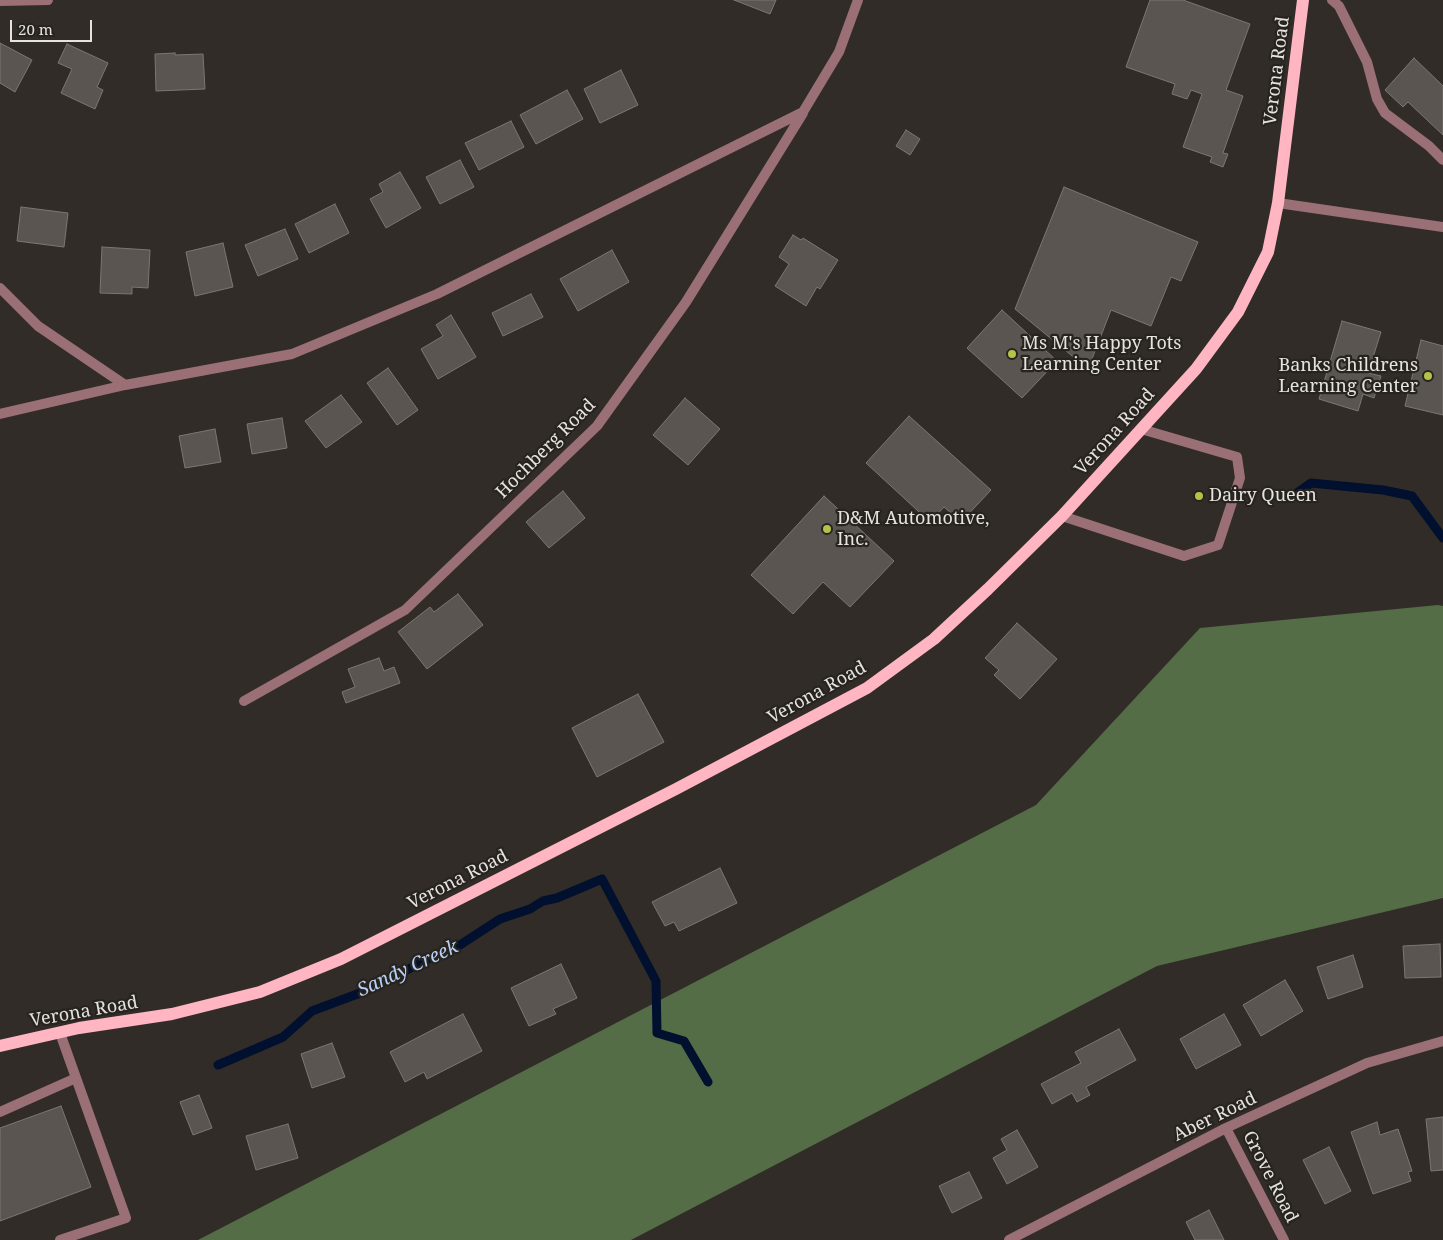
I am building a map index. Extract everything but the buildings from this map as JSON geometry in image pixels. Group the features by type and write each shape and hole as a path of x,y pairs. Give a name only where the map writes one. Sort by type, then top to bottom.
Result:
{"main road":[{"name":"Verona Road","path":"0,1046 60,1033 172,1014 260,992 341,959 676,789 867,688 934,639 1062,516 1196,369 1238,312 1268,252 1278,203 1303,0"}],"street":[{"path":"0,1 48,0"},
{"name":"Hochberg Road","path":"244,701 405,610 597,426 686,302 803,112 839,52 858,0"},
{"path":"1332,0 1339,6 1367,62 1376,99 1385,113 1429,146 1443,160"},
{"path":"0,414 125,385 292,354 437,294 803,112"},
{"path":"1278,203 1443,227"},
{"path":"0,288 38,326 125,385"},
{"path":"1062,516 1184,556 1218,545 1240,478 1237,457 1141,429"},
{"path":"60,1033 126,1218 60,1240"},
{"name":"Aber Road","path":"1009,1240 1226,1128 1367,1063 1443,1041"},
{"path":"0,1112 76,1078"},
{"name":"Grove Road","path":"1226,1128 1284,1240"}],"green space":[{"path":"1443,606 1443,898 1157,966 631,1240 198,1240 1036,805 1200,628"}],"waterway":[{"name":"Sandy Creek","path":"1290,498 1311,483 1383,490 1412,496 1443,538"},
{"name":"Sandy Creek","path":"218,1065 283,1037 312,1011 368,990 434,956 446,954 500,919 530,909 543,901 557,898 602,879 656,981 657,1033 684,1041 708,1082"}],"place":[{"name":"Ms M's Happy Tots Learning Center","path":"1012,354"},
{"name":"Banks Childrens Learning Center","path":"1428,376"},
{"name":"Dairy Queen","path":"1199,496"},
{"name":"D&M Automotive, Inc.","path":"827,529"}]}
